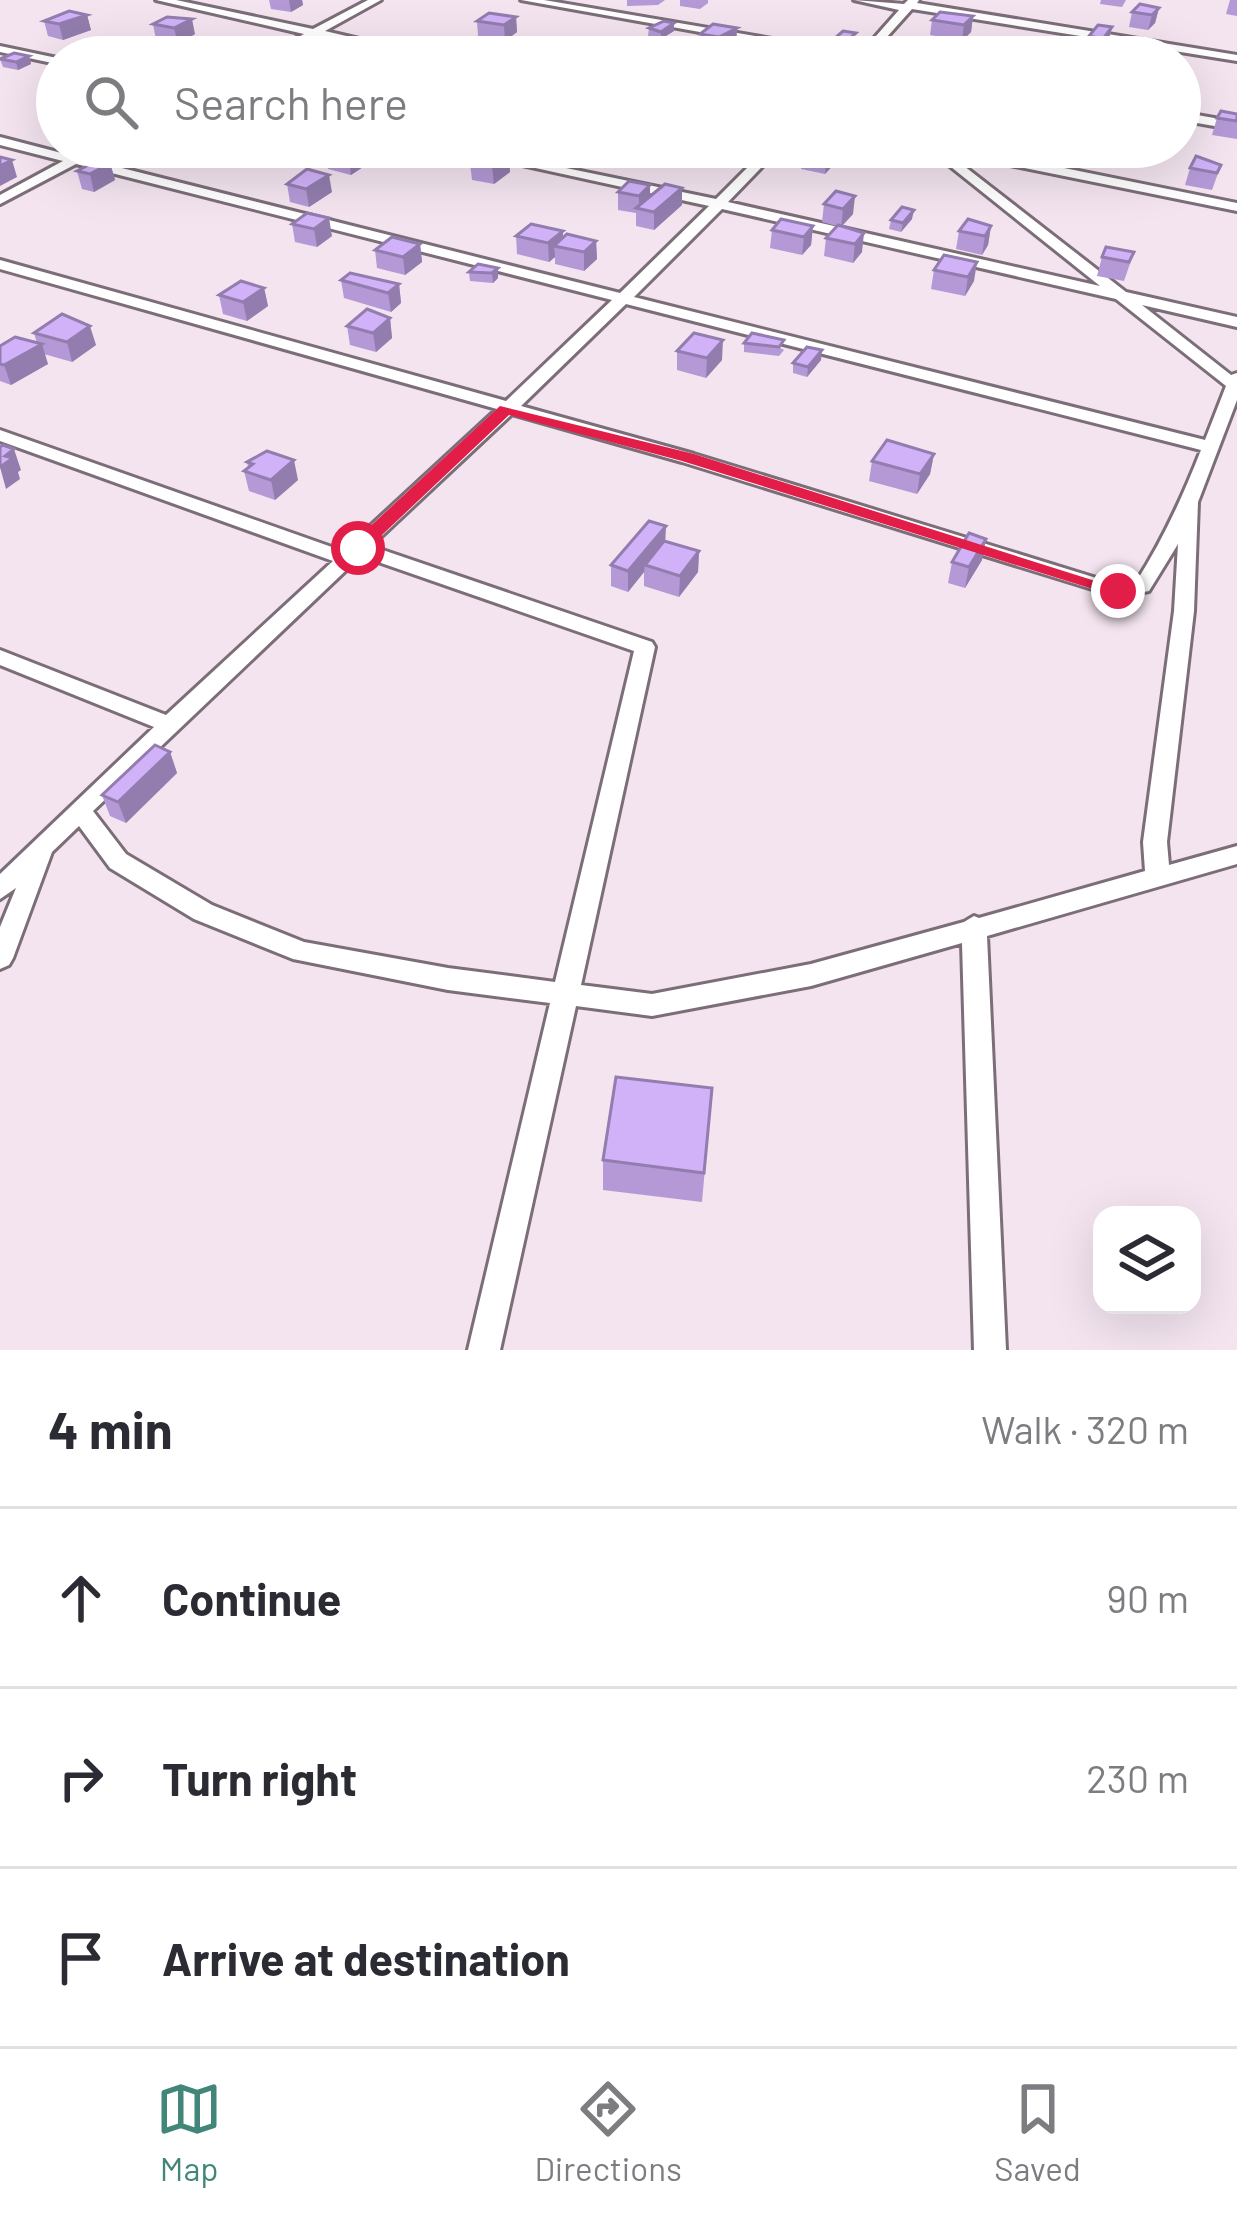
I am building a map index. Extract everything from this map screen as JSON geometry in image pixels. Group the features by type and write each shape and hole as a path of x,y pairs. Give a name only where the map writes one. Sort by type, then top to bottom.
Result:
{"street":[{"path":"161,0 333,36"},
{"path":"307,36 376,0"},
{"path":"526,0 738,36"},
{"path":"859,0 1104,36"},
{"path":"880,36 910,4"},
{"path":"0,49 36,57"},
{"path":"1201,52 1237,58"},
{"path":"1201,120 1237,126"},
{"path":"0,141 36,150"},
{"path":"0,200 59,168"},
{"path":"111,168 1210,447"},
{"path":"547,168 1237,322"},
{"path":"0,889 755,168"},
{"path":"0,264 688,458 1118,591 1142,587 1190,501 1236,383 1121,298 962,168"},
{"path":"1041,168 1237,207"},
{"path":"0,435 645,647 484,1350"},
{"path":"1158,877 1155,842 1184,611 1190,501"},
{"path":"0,657 168,724"},
{"path":"79,809 118,861 203,912 302,952 652,1005 811,975 1237,855"},
{"path":"0,958 46,843"},
{"path":"974,926 989,1350"}],"building":[{"path":"1140,4 1159,8 1152,15 1132,12"},
{"path":"69,11 87,15 59,24 44,21"},
{"path":"940,12 973,16 964,25 932,20"},
{"path":"489,13 516,17 504,25 477,21"},
{"path":"167,17 192,19 174,28 153,24"},
{"path":"664,21 674,23 661,32 649,28"},
{"path":"713,24 737,28 721,36 700,34"},
{"path":"1098,25 1112,27 1105,36 1089,36"},
{"path":"14,53 29,56 16,62 0,59"},
{"path":"1221,111 1237,114 1237,121 1217,118"},
{"path":"1201,158 1221,165 1217,173 1190,168 1201,168"},
{"path":"307,169 329,175 306,189 287,184"},
{"path":"629,181 650,185 639,196 618,192"},
{"path":"665,184 682,188 654,212 636,208"},
{"path":"836,191 855,196 843,209 824,204"},
{"path":"902,207 914,210 903,223 891,220"},
{"path":"307,213 329,218 314,229 292,224"},
{"path":"781,219 813,226 804,237 772,230"},
{"path":"968,219 991,226 985,236 959,231"},
{"path":"531,224 563,231 548,243 516,236"},
{"path":"838,225 864,233 855,244 826,238"},
{"path":"567,234 596,241 584,252 554,246"},
{"path":"392,237 420,244 403,257 375,250"},
{"path":"1106,247 1134,252 1129,262 1102,257"},
{"path":"944,255 977,262 968,277 934,270"},
{"path":"478,264 498,268 492,273 469,272"},
{"path":"350,273 399,284 388,293 341,280"},
{"path":"241,281 264,288 243,302 219,295"},
{"path":"367,309 390,318 373,333 347,326"},
{"path":"62,314 90,326 67,342 34,333"},
{"path":"694,333 723,340 707,358 677,351"},
{"path":"752,333 784,340 779,347 744,343"},
{"path":"15,337 42,344 0,364 0,346"},
{"path":"807,347 822,350 808,367 793,363"},
{"path":"887,440 934,454 920,474 872,461"},
{"path":"0,447 14,449 5,456 13,458 0,467"},
{"path":"267,451 294,460 271,480 244,471 253,464 247,462"},
{"path":"649,521 666,526 628,571 611,565"},
{"path":"969,533 986,539 969,567 952,562"},
{"path":"664,541 699,551 680,576 645,565"},
{"path":"155,745 170,752 118,802 102,795"},
{"path":"616,1077 712,1088 704,1173 603,1160"}],"route":[{"path":"358,548 506,410 688,458 1118,591"}]}
